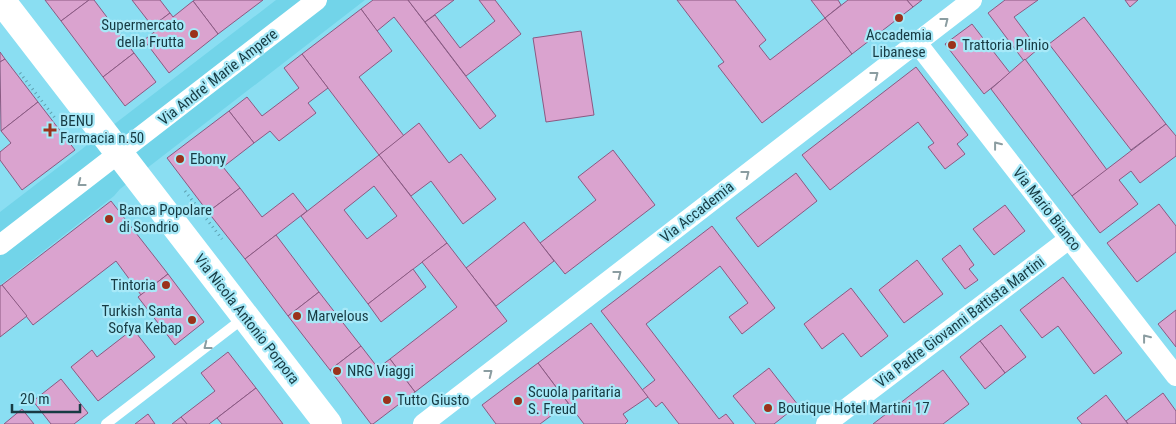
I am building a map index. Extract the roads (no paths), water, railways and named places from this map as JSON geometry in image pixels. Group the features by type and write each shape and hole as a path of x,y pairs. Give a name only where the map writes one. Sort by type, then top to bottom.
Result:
{"main road":[{"name":"Via Nicola Antonio Porpora","path":"1,0 328,424"}],"street":[{"name":"Via Andre' Marie Ampere","path":"0,245 317,0"},
{"name":"Via Accademia","path":"423,424 972,0"},
{"name":"Via Mario Bianco","path":"917,42 1176,376"},
{"name":"Via Padre Giovanni Battista Martini","path":"826,424 1069,239"}],"lane":[{"path":"106,424 246,317"}],"place":[{"name":"Accademia Libanese","path":"899,18"},
{"name":"Supermercato della Frutta","path":"194,34"},
{"name":"Trattoria Plinio","path":"952,45"},
{"name":"BENU Farmacia n.50","path":"50,130"},
{"name":"Ebony","path":"180,159"},
{"name":"Banca Popolare di Sondrio","path":"109,219"},
{"name":"Tintoria","path":"166,285"},
{"name":"Marvelous","path":"297,316"},
{"name":"Turkish Santa Sofya Kebap","path":"192,320"},
{"name":"NRG Viaggi","path":"337,371"},
{"name":"Tutto Giusto","path":"387,400"},
{"name":"Scuola paritaria S. Freud","path":"518,401"},
{"name":"Boutique Hotel Martini 17","path":"768,408"}]}
